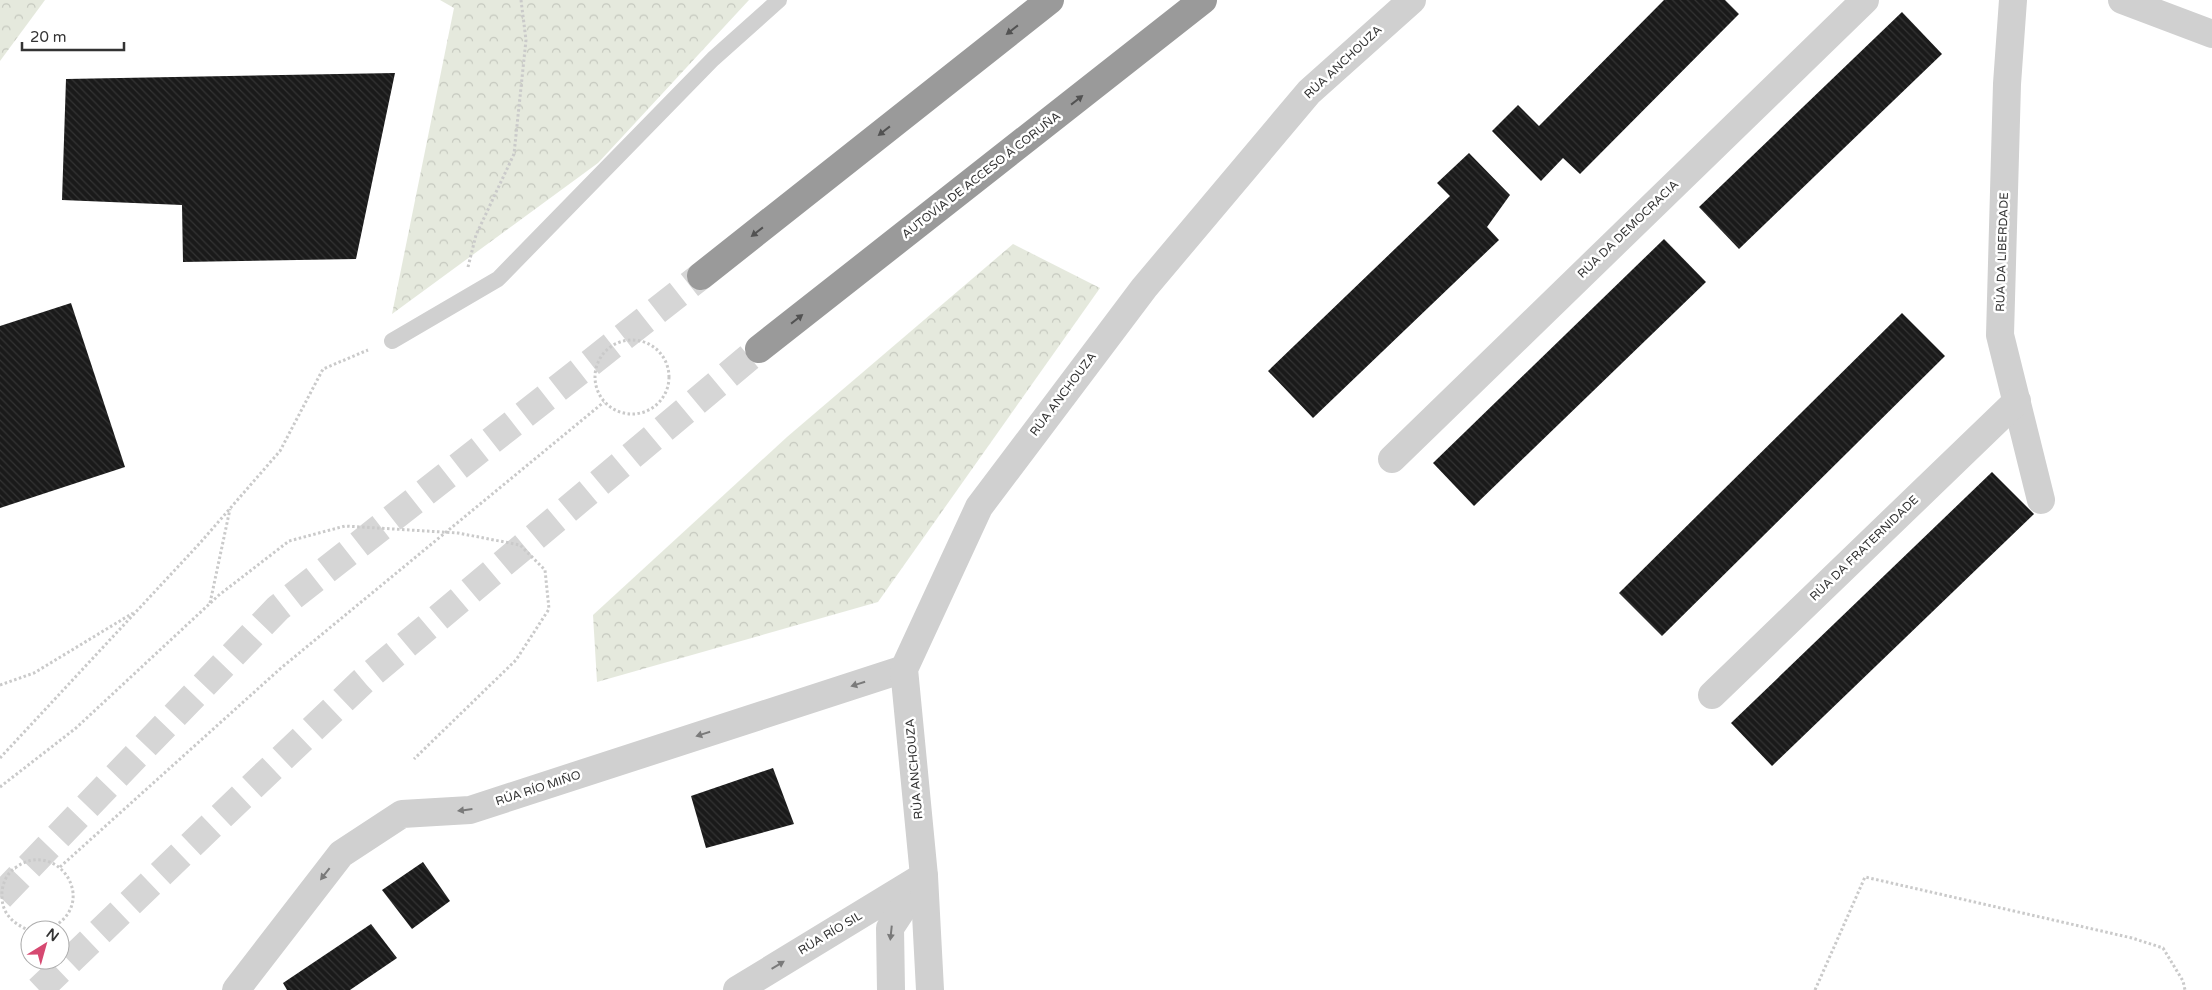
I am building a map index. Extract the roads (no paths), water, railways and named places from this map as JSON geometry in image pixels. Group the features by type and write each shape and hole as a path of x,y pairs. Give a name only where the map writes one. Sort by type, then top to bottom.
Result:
{"highway":[{"path":"701,276 1050,0"},
{"name":"AUTOVÍA DE ACCESO Á CORUÑA","path":"759,349 1203,0"}],"street":[{"name":"RÚA ANCHOUZA","path":"930,990 924,876 904,669 978,507 1144,288 1309,92 1412,0"},
{"name":"RÚA DA DEMOCRACIA","path":"1392,458 1865,0"},
{"name":"RÚA DA LIBERDADE","path":"2013,0 2007,84 2000,334 2041,500"},
{"path":"2122,0 2212,34"},
{"name":"RÚA DA FRATERNIDADE","path":"1712,695 2016,401"},
{"name":"RÚA RÍO MIÑO","path":"236,990 341,854 402,814 470,810 904,669"},
{"path":"891,990 890,928 924,876"},
{"name":"RÚA RÍO SIL","path":"737,990 924,876"}],"lane":[{"path":"392,341 498,279 713,59 779,0"}],"tunnel":[{"path":"0,897 278,608 701,276"},
{"path":"39,990 363,681 759,349"}]}
